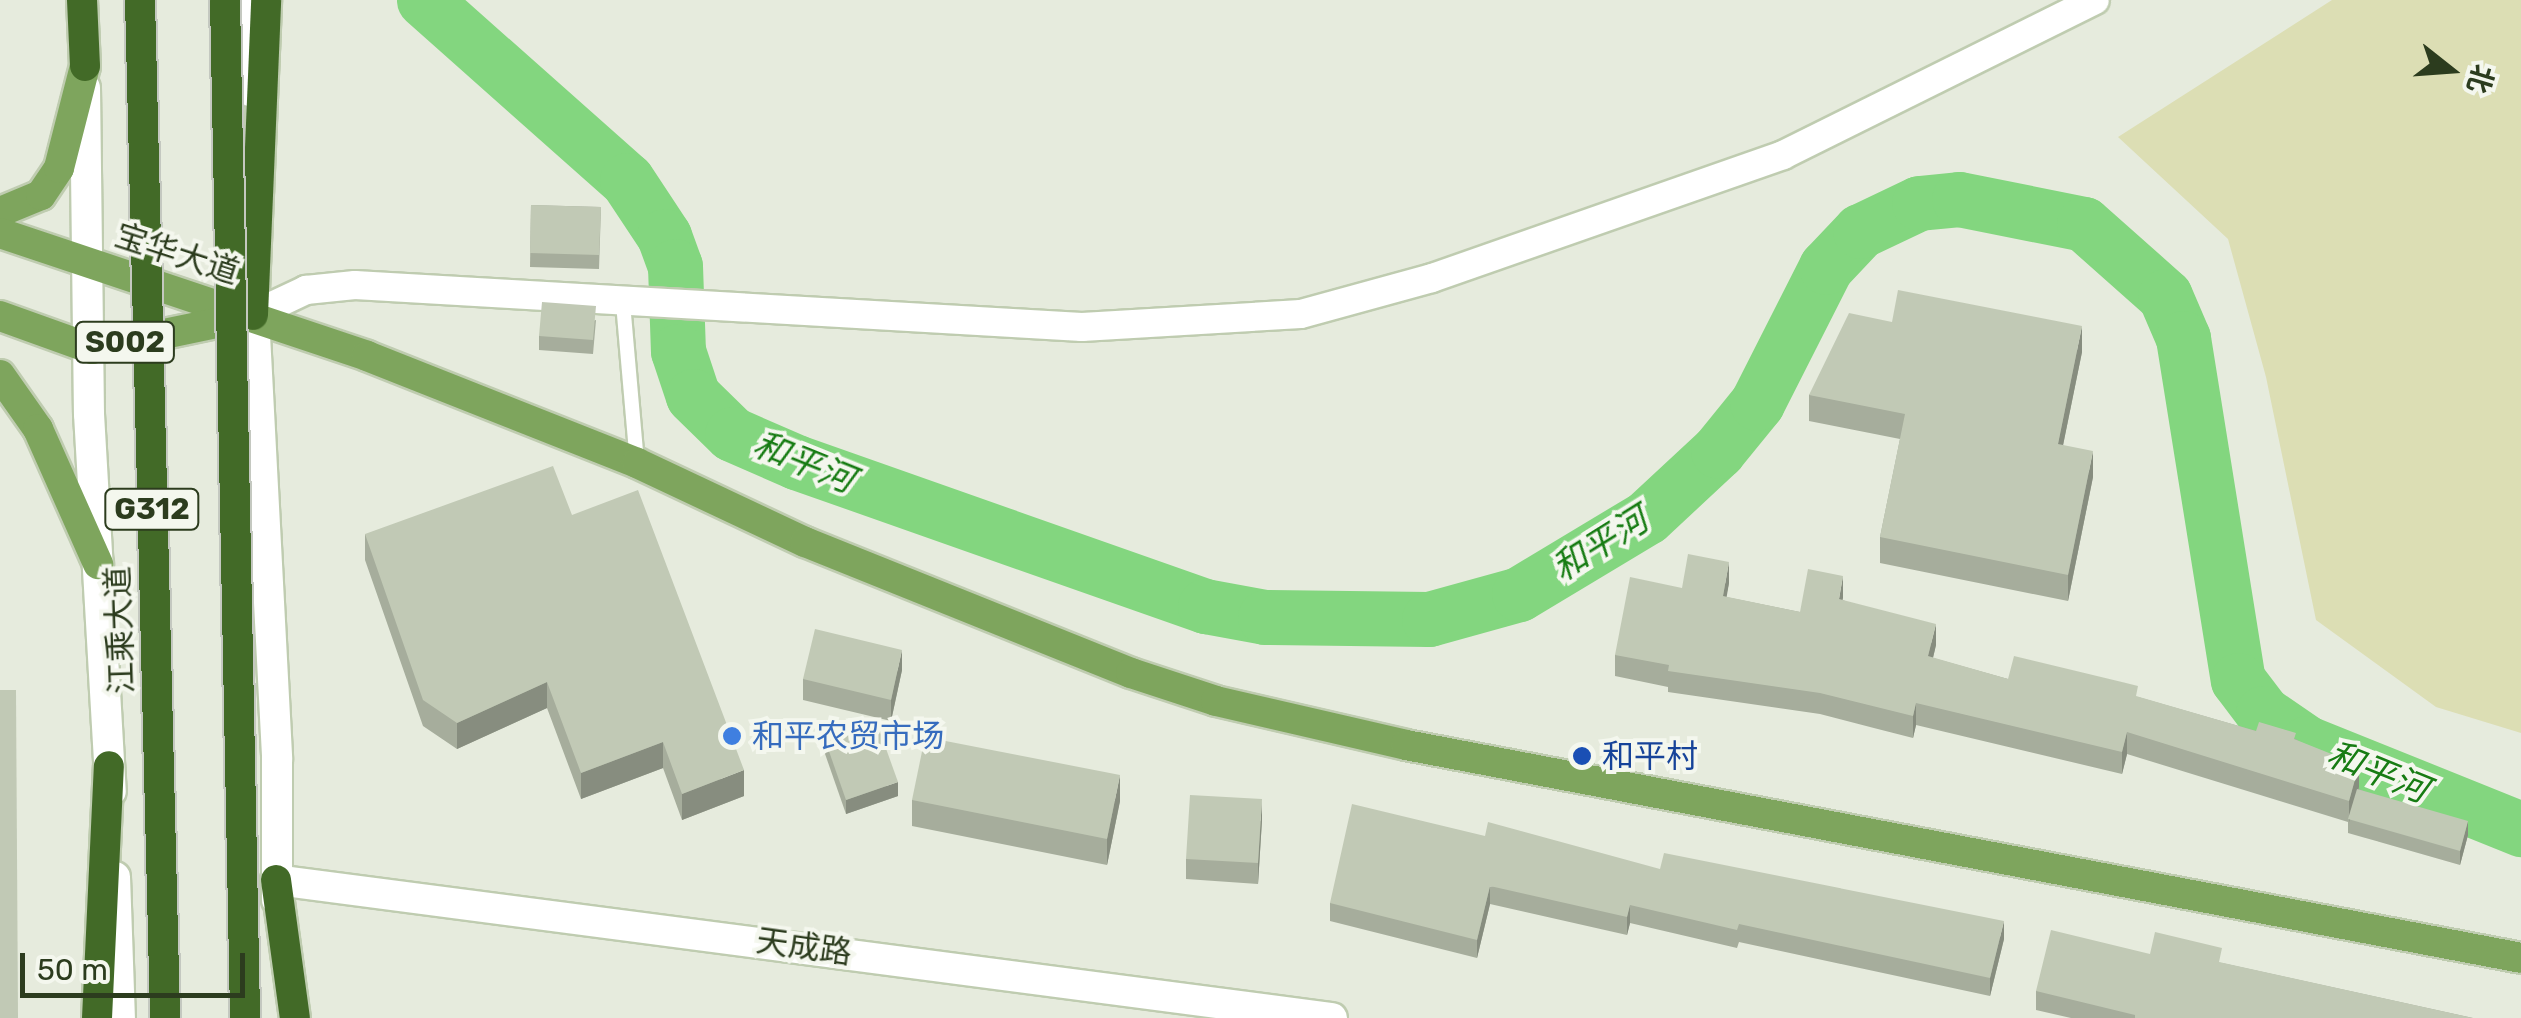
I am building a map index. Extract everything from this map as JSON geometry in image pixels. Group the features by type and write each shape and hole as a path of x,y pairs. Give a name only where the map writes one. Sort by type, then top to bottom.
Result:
{"highway":[{"path":"84,0 85,66"},
{"name":"江乘大道","path":"140,0 165,1018"},
{"name":"G312","path":"225,0 245,1018"},
{"path":"253,315 266,0"},
{"path":"97,1018 109,766"},
{"path":"276,880 295,1018"}],"main road":[{"path":"0,212 40,195 59,168 85,66"},
{"name":"宝华大道","path":"0,233 253,315"},
{"path":"253,315 637,463 805,542 1131,673 1216,701 1425,748 2521,958"},
{"name":"宝华大道","path":"92,349 253,315"},
{"name":"S002","path":"0,316 92,349"},
{"path":"0,375 38,429 98,564"}],"street":[{"path":"71,0 85,66 86,262 120,1018"},
{"path":"248,0 253,315 276,758 280,1018"},
{"path":"253,315 306,290 355,286 1082,327 1301,314 1432,278 1783,155 2095,0"},
{"name":"天成路","path":"276,880 1330,1018"}],"lane":[{"path":"637,304 637,463"}],"green space":[{"path":"2332,0 2521,0 2521,733 2436,707 2316,620 2266,377 2228,239 2118,137"}],"building":[{"path":"531,205 601,207 599,255 530,253"},
{"path":"1898,290 2082,326 2058,444 2093,451 2068,575 1880,537 1905,414 1809,395 1849,313 1892,322"},
{"path":"542,302 596,306 593,340 539,336"},
{"path":"553,466 572,515 638,490 744,770 682,794 663,742 581,773 547,682 457,723 423,700 365,534"},
{"path":"1688,554 1729,562 1723,596 1800,612 1808,569 1843,576 1839,599 1936,624 1928,656 2008,679 2014,656 2138,686 2136,696 2256,731 2259,722 2296,733 2294,739 2359,765 2349,801 2127,732 2122,752 1916,703 1913,716 1820,693 1668,671 1669,665 1615,655 1630,577 1682,588"},
{"path":"815,629 902,650 891,700 803,679"},
{"path":"0,690 16,690 18,1018 0,1018"},
{"path":"875,718 898,782 846,800 824,737"},
{"path":"925,737 1120,775 1107,839 912,800"},
{"path":"2357,789 2468,821 2460,851 2348,819"},
{"path":"1190,795 1262,799 1258,863 1186,859"},
{"path":"1352,804 1485,836 1488,822 1660,869 1664,853 2004,921 1990,978 1739,924 1737,930 1630,905 1627,917 1490,886 1477,940 1330,903"},
{"path":"2051,930 2150,954 2155,932 2222,948 2219,962 2473,1018 2135,1018 2036,991"}],"waterway":[{"name":"和平河","path":"424,0 627,180 664,236 675,266 678,351 693,396 732,434 796,462 1205,606 1265,617 1429,619 1519,594 1647,517 1718,451 1757,403 1826,267 1860,231 1919,203 1959,199 2084,224 2165,296 2183,338 2238,680 2263,713 2307,743 2521,829"}],"place":[{"name":"和平农贸市场","path":"732,736"},
{"name":"和平村","path":"1582,756"}]}
